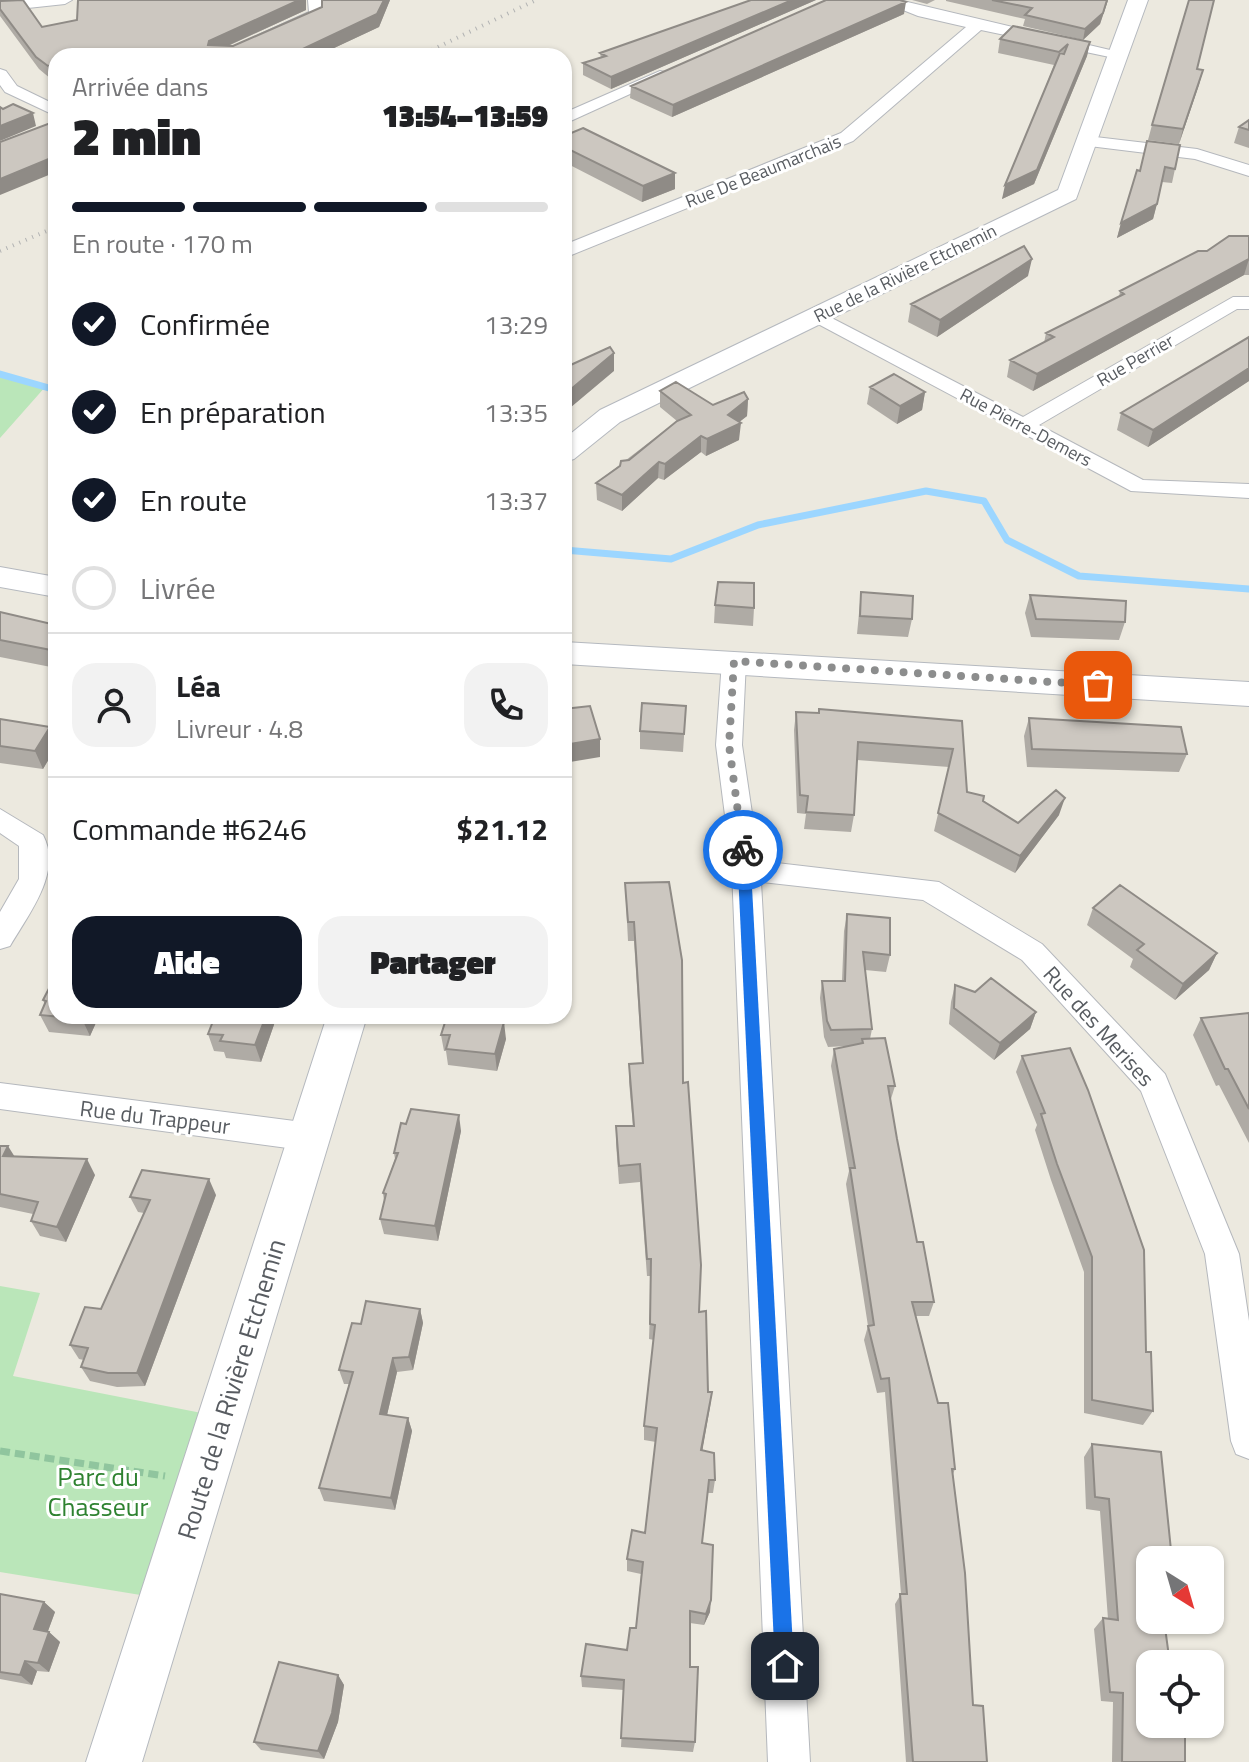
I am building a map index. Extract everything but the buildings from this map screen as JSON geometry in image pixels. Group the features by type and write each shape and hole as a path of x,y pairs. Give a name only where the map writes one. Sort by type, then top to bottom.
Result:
{"street":[{"path":"0,7 65,0"},
{"path":"239,48 317,14 315,0"},
{"path":"885,0 923,13 1119,54"},
{"name":"Rue de la Rivière Etchemin","path":"572,447 610,416 1068,194 1138,0"},
{"name":"Rue De Beaumarchais","path":"572,249 847,137 977,25"},
{"path":"572,116 679,69"},
{"path":"0,74 11,89 48,107"},
{"path":"1087,141 1197,154 1249,171"},
{"name":"Rue Perrier","path":"1024,425 1233,303 1249,303"},
{"name":"Rue Pierre-Demers","path":"815,317 1139,486 1249,491"},
{"path":"0,577 48,586"},
{"path":"572,653 1249,694"},
{"path":"734,661 729,745 746,870 789,1762"},
{"path":"0,819 33,842 33,880 0,938"},
{"name":"Rue des Merises","path":"746,870 929,890 1032,952 1154,1083 1222,1254 1249,1441"},
{"name":"Route de la Rivière Etchemin","path":"114,1762 345,1024"},
{"name":"Rue du Trappeur","path":"0,1096 310,1137"}],"path":[{"path":"0,1451 202,1481"}],"green space":[{"path":"0,374 46,386 0,438"},
{"name":"Parc du Chasseur","path":"0,1286 40,1293 13,1376 222,1417 165,1599 0,1572"}],"waterway":[{"path":"0,374 48,388"},
{"path":"572,551 671,559 758,525 926,491 984,501 1007,540 1079,576 1249,589"}],"railway":[{"path":"436,48 536,0"},
{"path":"0,251 48,230"}],"way so far":[{"path":"743,850 729,745 734,661 1098,685"}],"route":[{"path":"743,850 785,1666"}]}
